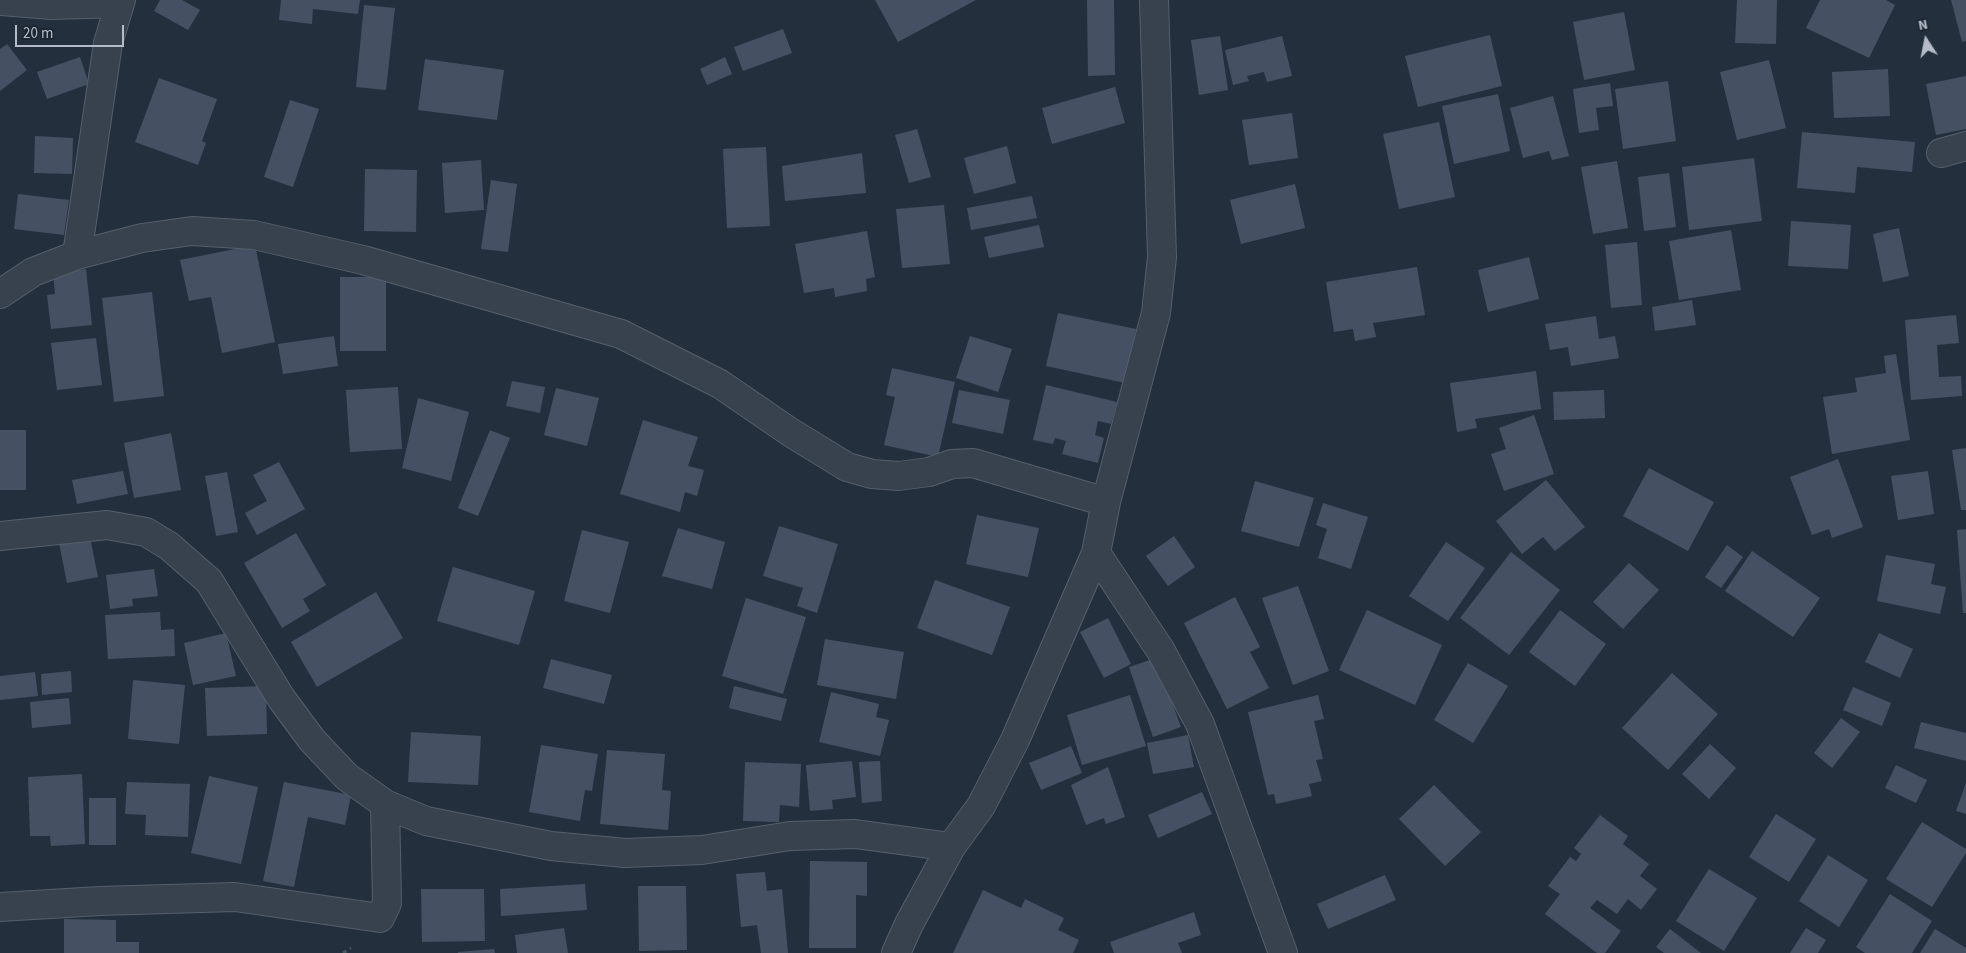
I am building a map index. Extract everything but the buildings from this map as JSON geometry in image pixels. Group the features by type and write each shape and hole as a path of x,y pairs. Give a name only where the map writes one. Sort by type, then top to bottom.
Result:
{"street":[{"path":"896,953 909,924 951,847 981,806 1015,740 1096,554 1106,502 1156,313 1162,257 1154,0"},
{"path":"0,1 52,5 121,1 108,43 77,255"},
{"path":"0,294 33,272 77,255 142,238 192,231 254,235 363,260 621,334 720,384 790,432 848,467 872,474 898,476 929,472 952,464 973,463 1106,502"},
{"path":"0,536 106,525 146,532 169,546 208,581 281,698 312,740 348,777 385,804 426,820 551,846 624,853 702,850 790,836 855,834 951,847"},
{"path":"1096,554 1161,650 1200,724 1283,953"},
{"path":"0,907 100,900 235,896 380,918 387,903 385,804"}]}
